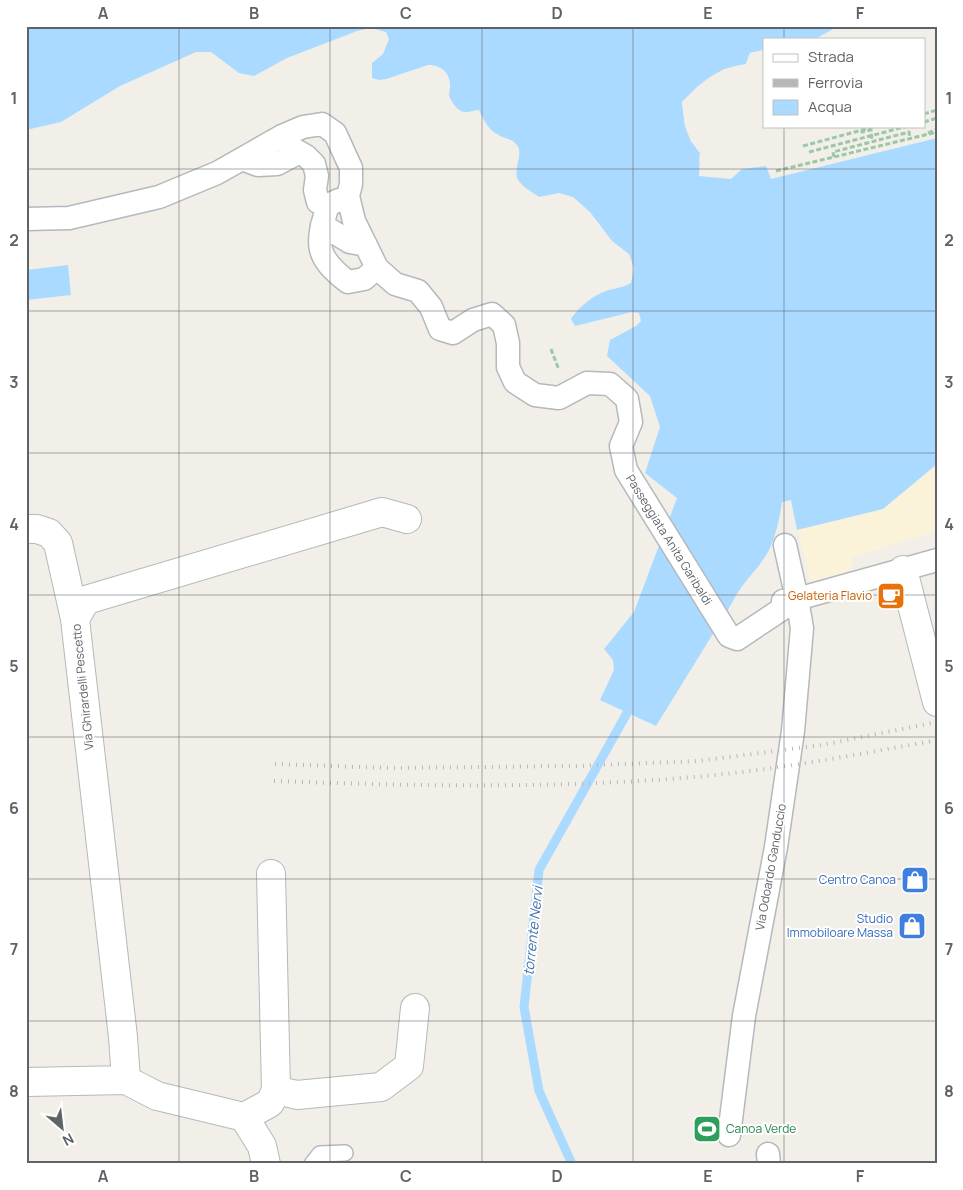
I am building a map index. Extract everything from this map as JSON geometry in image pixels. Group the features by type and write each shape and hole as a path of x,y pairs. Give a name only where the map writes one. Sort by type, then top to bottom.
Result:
{"street":[{"name":"Passeggiata Anita Garibaldi","path":"26,219 69,218 159,197 218,172 282,136 303,127 322,124 335,132 351,168 351,184 333,209"},
{"path":"242,159 258,165 277,164 302,155 344,151"},
{"name":"Passeggiata Anita Garibaldi","path":"302,155 318,176 315,190 318,202 354,221 377,268 395,284 418,290 431,307 440,329 453,333 473,320 492,314 504,325 508,343 508,367 516,382 535,395 559,398 587,383 610,384 627,399 631,422 621,446 626,470 656,520 737,639 797,599"},
{"path":"333,209 350,242 366,245"},
{"path":"333,209 319,237 322,254 331,269 348,282 364,279 377,268"},
{"name":"Via Ghirardelli Pescetto","path":"126,1080 123,1037 75,619 86,600 95,597 382,512 407,520"},
{"path":"26,529 38,529 49,533 58,543 75,619"},
{"name":"Via Odoardo Ganduccio","path":"729,1135 744,1016 776,847 793,731 802,628 785,546"},
{"path":"797,599 937,560"},
{"path":"903,570 937,702"},
{"path":"26,1082 126,1080 158,1096 244,1117 270,1103 276,1090 271,874"},
{"path":"276,1090 297,1095 381,1087 408,1066 415,1008"},
{"path":"244,1117 262,1146 266,1164"}],"lane":[{"path":"312,1164 320,1154 345,1153"}],"path":[{"path":"804,146 869,128"},
{"path":"809,152 901,128"},
{"path":"862,130 862,132 871,130 872,141"},
{"path":"776,170 937,131"},
{"path":"834,157 833,152 909,132 910,139"}],"sand":[{"path":"937,464 937,534 934,532 852,557 851,571 811,582 797,530 883,509"}],"water":[{"path":"26,26 839,26 817,38 763,38 763,50 750,53 746,64 726,69 711,77 682,102 685,126 691,141 700,153 699,176 731,179 742,169 766,166 771,179 937,138 937,464 883,509 797,530 791,500 782,502 777,528 768,552 740,589 656,726 600,700 614,670 613,660 604,649 634,612 677,498 645,473 660,427 650,396 607,356 610,340 636,326 641,321 639,313 632,312 575,326 571,319 580,308 597,295 631,283 634,268 629,254 612,241 590,212 573,197 559,193 539,197 522,185 517,175 518,147 513,141 492,130 486,124 479,110 466,112 456,108 449,95 449,78 441,68 428,65 386,79 372,78 372,63 383,54 389,39 386,32 371,28 357,31 287,58 254,76 239,73 211,52 196,52 120,86 61,122 26,130"},
{"path":"68,265 71,295 26,300 26,270"}],"pier":[{"path":"763,50 763,53 752,55 747,66 725,71 711,79 699,88 685,103 687,125 702,153 702,163 699,162 700,153 691,141 685,126 682,102 710,77 724,69 746,64 750,53"}],"waterway":[{"name":"torrente Nervi","path":"572,1164 539,1091 524,1007 539,870 627,713"}],"railway":[{"path":"275,764 391,768 575,766 698,761 822,745 937,722"},
{"path":"274,781 484,785 642,781 785,766 937,740"}],"place":[{"name":"Gelateria Flavio","path":"891,596"},
{"name":"Centro Canoa","path":"915,880"},
{"name":"Studio Immobiloare Massa","path":"912,926"},
{"name":"Canoa Verde","path":"707,1129"}]}
